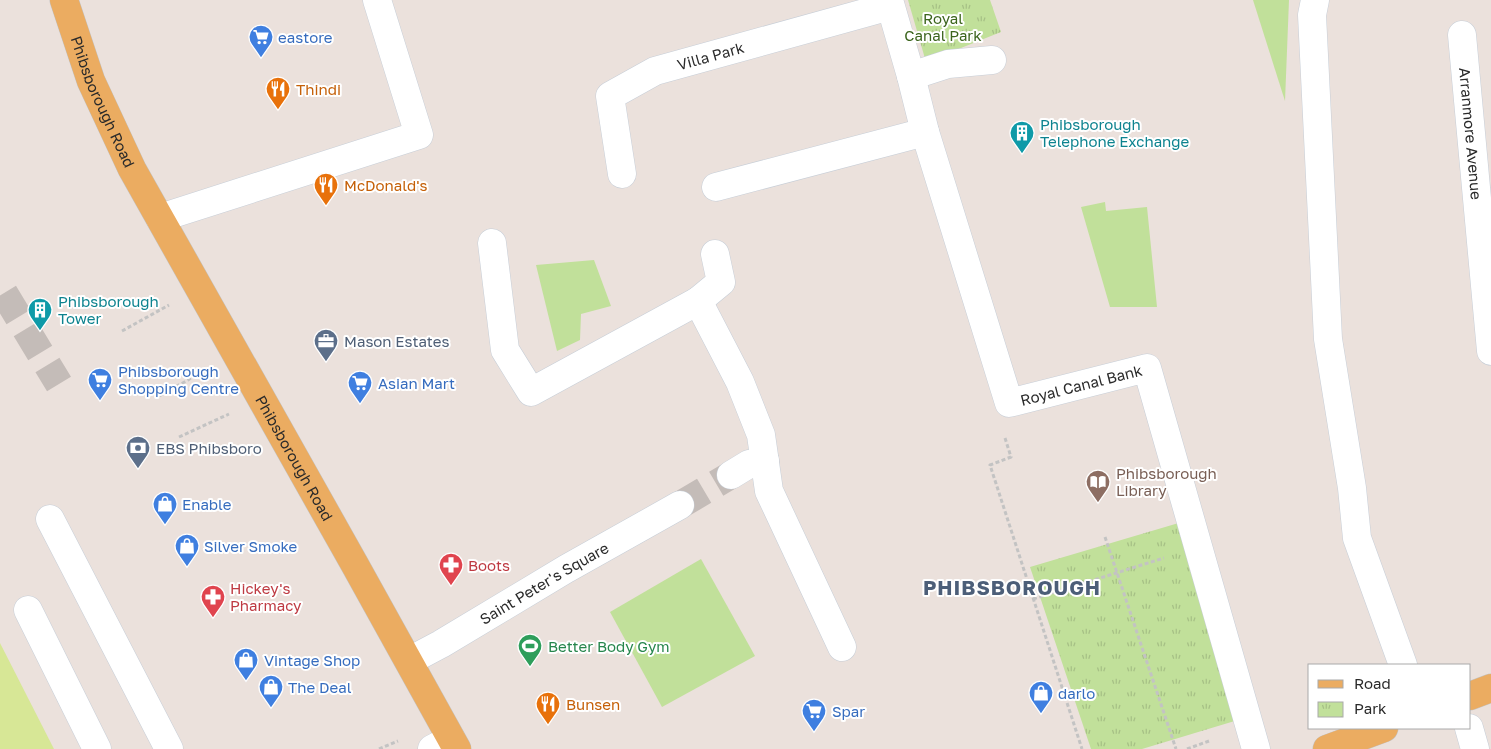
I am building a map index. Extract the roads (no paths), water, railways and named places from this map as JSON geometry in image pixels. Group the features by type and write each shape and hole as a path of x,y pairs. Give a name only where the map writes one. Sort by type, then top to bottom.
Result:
{"main road":[{"name":"Phibsborough Road","path":"64,0 91,81 132,169 409,662 446,746"},
{"path":"1471,696 1491,688"},
{"path":"1327,749 1381,729"}],"street":[{"path":"160,218 419,135 376,0"},
{"path":"1315,0 1312,15 1328,339 1352,488 1358,538 1403,664"},
{"name":"Royal Canal Bank","path":"890,3 912,76 925,132 1009,403 1147,368 1256,749"},
{"name":"Villa Park","path":"622,174 610,96 655,71 890,3"},
{"name":"Arranmore Avenue","path":"1462,35 1491,351"},
{"path":"912,76 948,64 992,60"},
{"path":"716,187 925,132"},
{"path":"492,243 505,350 531,392 698,301 721,282 716,254"},
{"path":"698,301 740,382 761,435 769,490 842,646"},
{"path":"731,475 749,464 764,462"},
{"name":"Saint Peter's Square","path":"409,662 566,569 680,505"},
{"path":"50,519 169,749"},
{"path":"28,610 96,749"},
{"path":"1469,729 1475,749"}],"tunnel":[{"path":"4,293 59,384"},
{"path":"680,505 731,475"}],"place":[{"name":"eastore","path":"261,58"},
{"name":"Thindi","path":"278,110"},
{"name":"Phibsborough Telephone Exchange","path":"1022,154"},
{"name":"McDonald's","path":"326,206"},
{"name":"Phibsborough Tower","path":"40,331"},
{"name":"Mason Estates","path":"326,362"},
{"name":"Phibsborough Shopping Centre","path":"100,401"},
{"name":"Asian Mart","path":"360,404"},
{"name":"EBS Phibsboro","path":"138,469"},
{"name":"Phibsborough Library","path":"1098,503"},
{"name":"Enable","path":"165,525"},
{"name":"Silver Smoke","path":"187,567"},
{"name":"Boots","path":"451,586"},
{"name":"Hickey's Pharmacy","path":"213,618"},
{"name":"Better Body Gym","path":"530,667"},
{"name":"Vintage Shop","path":"246,681"},
{"name":"The Deal","path":"271,708"},
{"name":"darlo","path":"1041,714"},
{"name":"Bunsen","path":"548,725"},
{"name":"Spar","path":"814,732"}],"district":[{"name":"PHIBSBOROUGH","path":"1012,587"}],"park label":[{"name":"Royal Canal Park","path":"943,26"}]}
